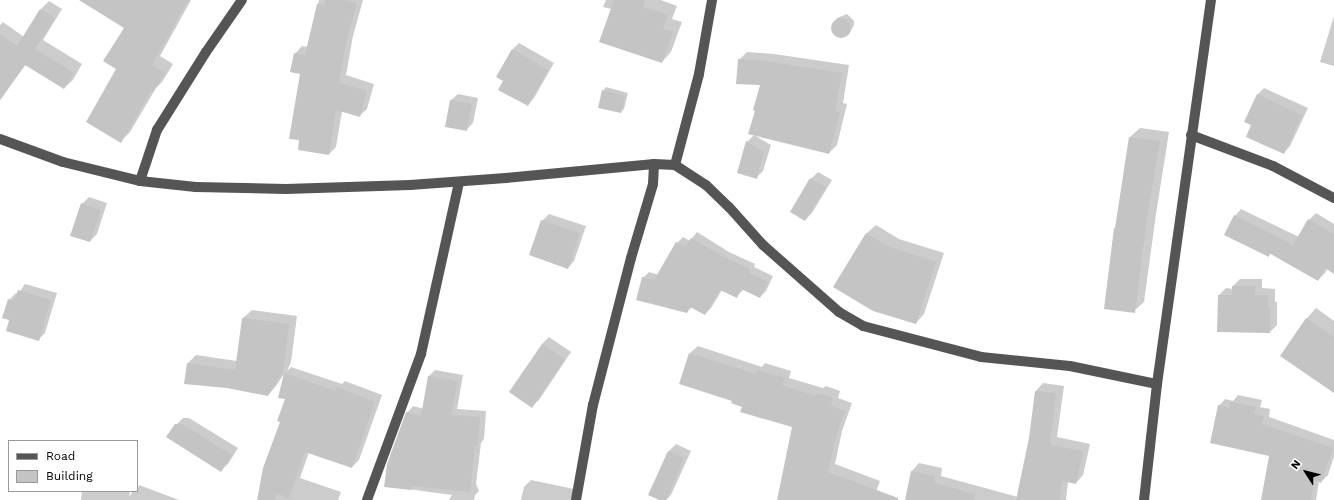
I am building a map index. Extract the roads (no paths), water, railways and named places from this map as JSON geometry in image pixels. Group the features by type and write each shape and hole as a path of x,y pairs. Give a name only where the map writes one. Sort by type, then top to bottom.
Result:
{"street":[{"path":"140,181 157,130 206,52 242,0"},
{"path":"675,165 699,74 712,0"},
{"path":"1144,500 1157,384 1211,0"},
{"path":"1191,135 1273,166 1334,198"},
{"path":"0,139 63,162 140,181 196,187 286,189 460,182 654,164 675,165 706,185 729,207 763,245 838,312 863,326 981,357 1070,366 1157,384"},
{"path":"576,500 593,405 631,258 653,184 654,164"},
{"path":"367,500 421,354 460,182"}]}
